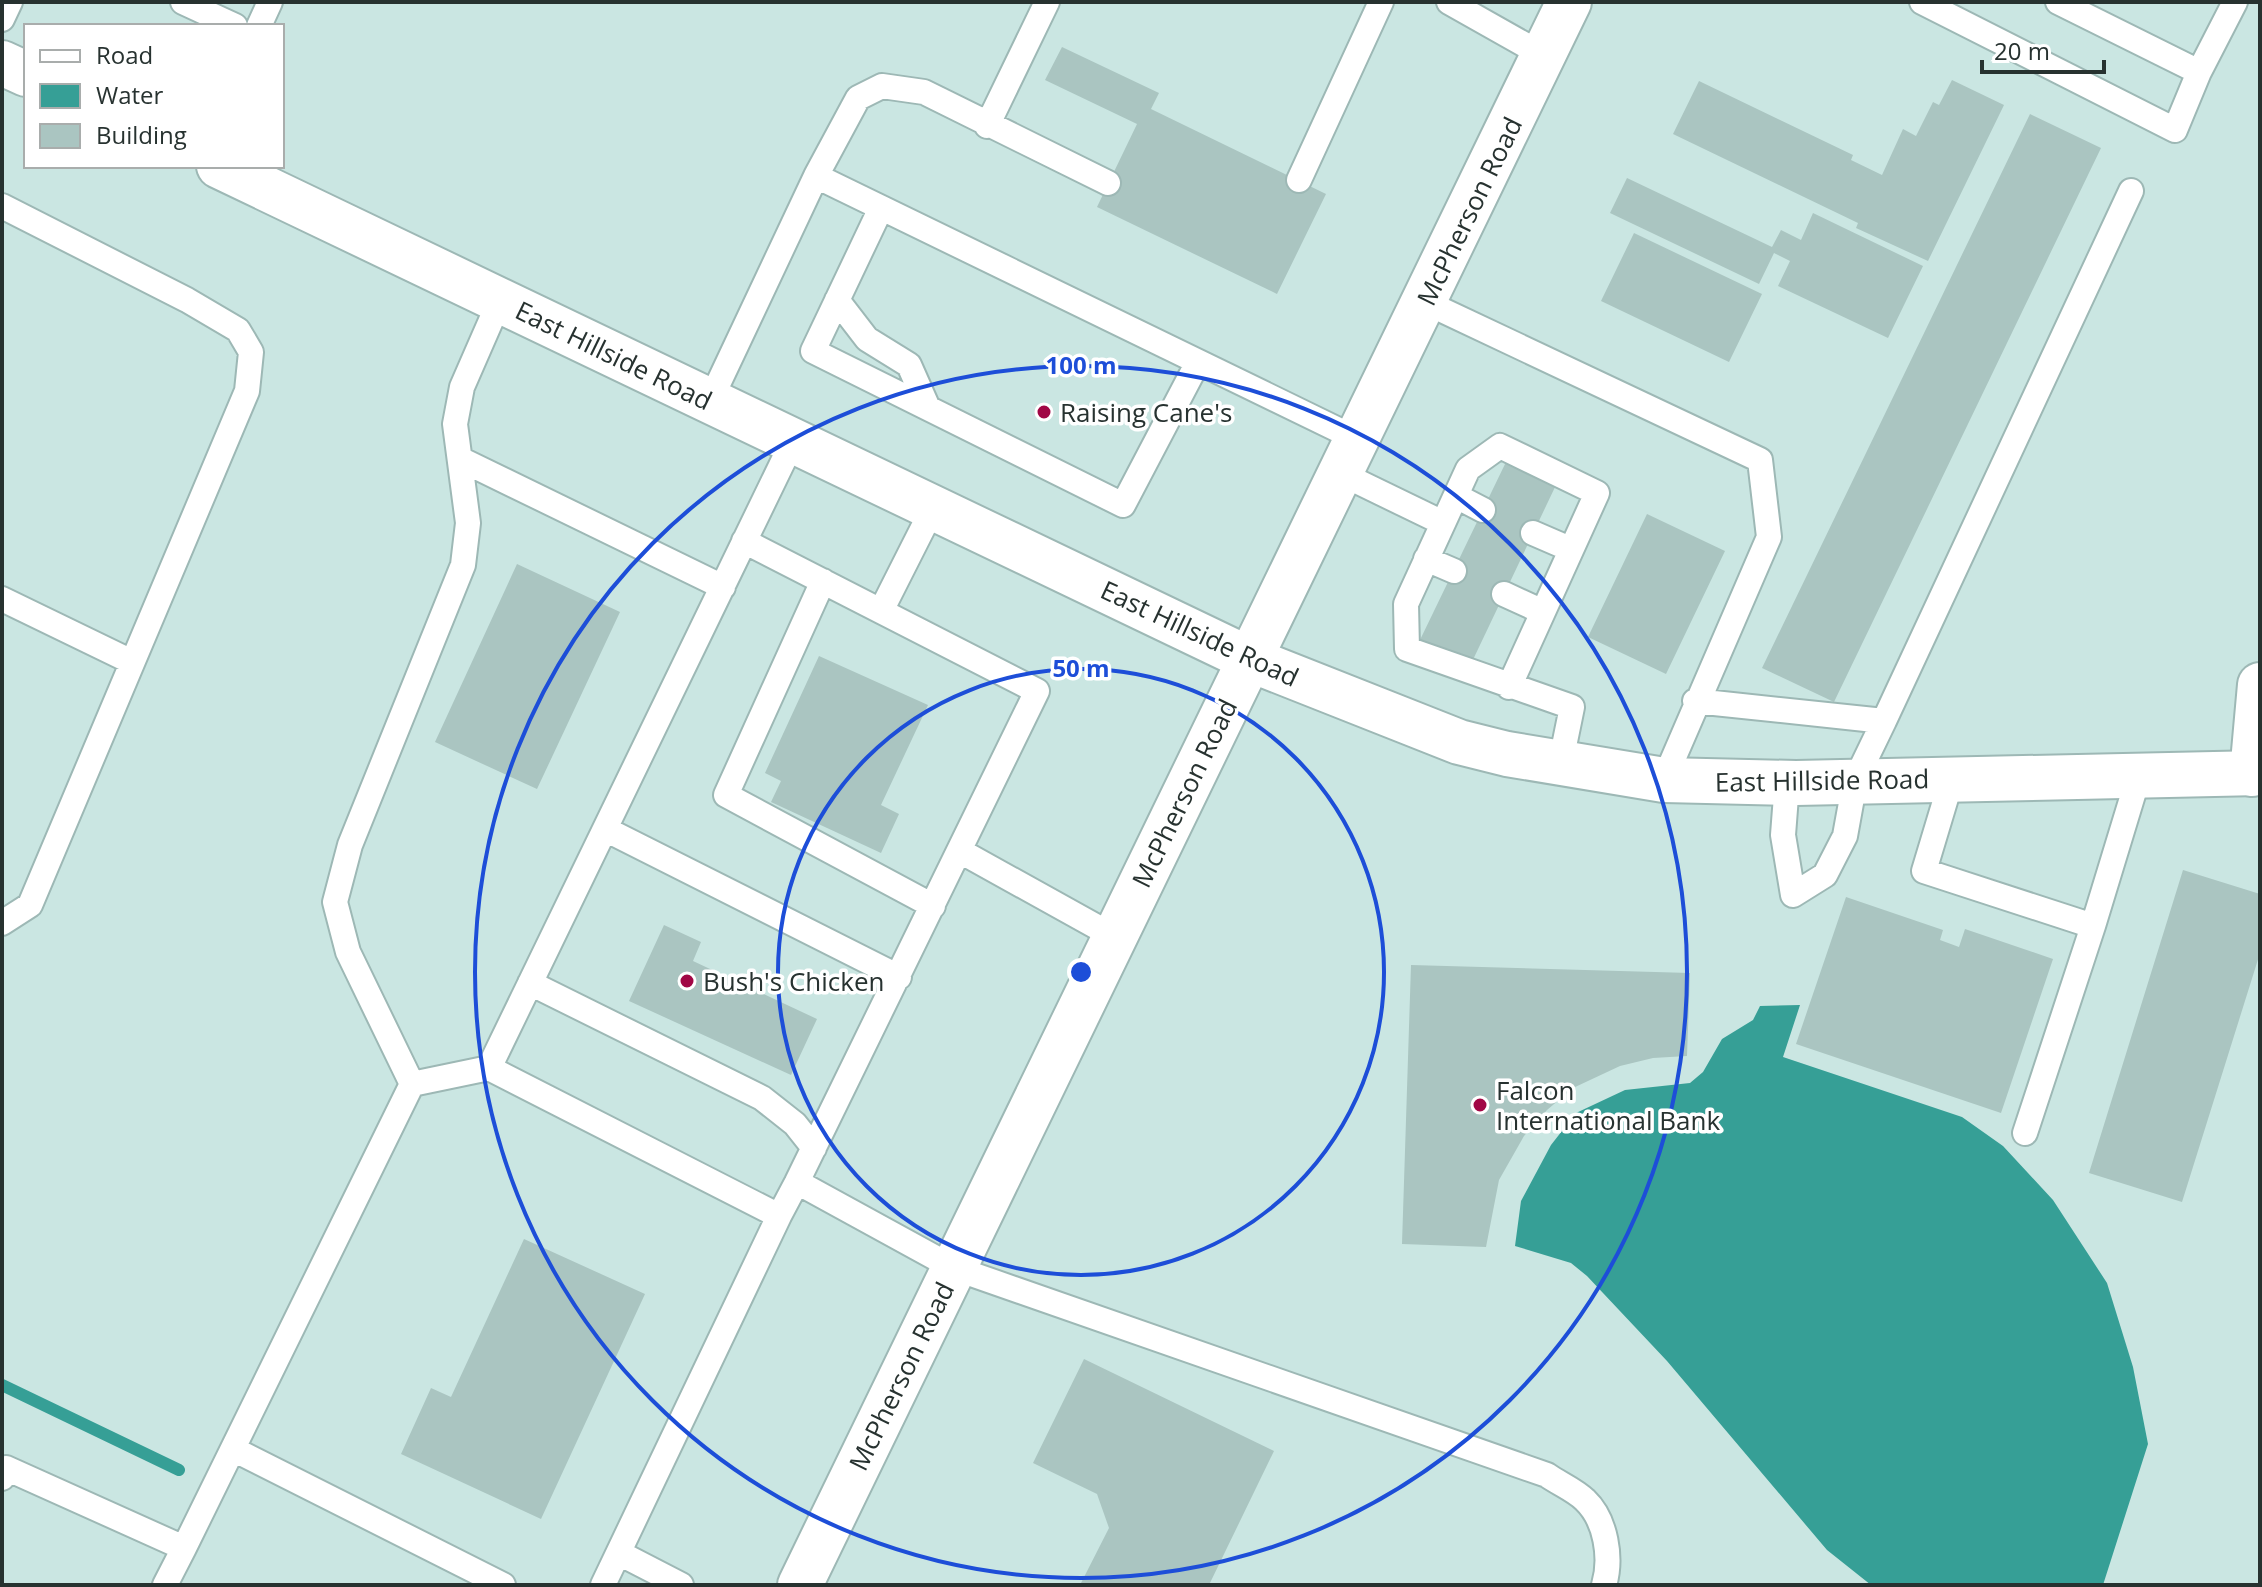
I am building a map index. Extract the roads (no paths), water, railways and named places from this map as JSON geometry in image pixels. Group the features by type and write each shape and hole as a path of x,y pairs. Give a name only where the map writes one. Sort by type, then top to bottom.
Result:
{"street":[{"name":"McPherson Road","path":"800,1585 1569,2"},
{"path":"2,63 24,73"},
{"name":"East Hillside Road","path":"223,168 1249,659 1459,742 1507,754 1664,780 1787,783 2256,774"},
{"path":"2256,774 2260,685"}],"lane":[{"path":"2,19 10,2"},
{"path":"183,2 231,24"},
{"path":"260,24 270,2"},
{"path":"987,126 1047,2"},
{"path":"1299,180 1381,2"},
{"path":"1449,2 1543,55"},
{"path":"1922,2 2175,130 2199,72 2235,2"},
{"path":"2058,2 2199,72"},
{"path":"710,401 816,176 858,98 882,86 924,92 987,126 1108,183"},
{"path":"816,176 1198,362 1348,456 1443,523"},
{"path":"1787,783 1783,835 1793,895 1825,875 1845,836 1855,781 2131,191"},
{"path":"2,206 187,300 238,330 251,352 247,391 30,905 2,923"},
{"path":"881,208 813,351 1123,505 1198,362"},
{"path":"412,1084 348,952 335,902 350,845 463,565 468,523 455,424 462,387 500,300"},
{"path":"837,300 867,339 909,365 928,408"},
{"path":"1425,302 1760,460 1769,537 1695,701 1664,780"},
{"path":"489,1068 793,441"},
{"path":"1509,687 1597,493 1500,446 1468,469 1426,559 1406,604 1407,649 1509,687 1572,707 1561,761"},
{"path":"460,459 723,587"},
{"path":"1456,496 1483,510"},
{"path":"881,611 933,508"},
{"path":"1533,533 1570,549"},
{"path":"603,1585 779,1216 1037,691 744,541"},
{"path":"1426,559 1454,571"},
{"path":"823,581 726,795 933,906"},
{"path":"1504,594 1543,612"},
{"path":"2,599 132,662"},
{"path":"1695,701 1884,721"},
{"path":"2025,1133 2139,775"},
{"path":"1952,778 1924,871 2093,926"},
{"path":"605,829 899,977"},
{"path":"960,851 1115,937"},
{"path":"530,983 762,1098 795,1124 814,1148"},
{"path":"412,1084 489,1068 779,1216"},
{"path":"165,1585 412,1084"},
{"path":"797,1182 954,1268 1547,1475 1585,1500 1604,1528 1607,1574 1604,1585"},
{"path":"233,1449 503,1585"},
{"path":"3,1471 184,1548"},
{"path":"619,1553 681,1585"}],"water":[{"path":"1800,1005 1783,1057 1962,1117 2003,1146 2053,1200 2107,1283 2133,1367 2148,1444 2103,1585 1871,1585 1827,1550 1667,1361 1587,1276 1571,1263 1515,1246 1521,1201 1551,1145 1576,1113 1625,1090 1690,1083 1703,1072 1722,1039 1753,1020 1760,1006"}],"waterway":[{"path":"2,1385 179,1470"}],"place":[{"name":"Raising Cane's","path":"1044,412"},
{"name":"Bush's Chicken","path":"687,981"},
{"name":"Falcon International Bank","path":"1480,1105"}]}
